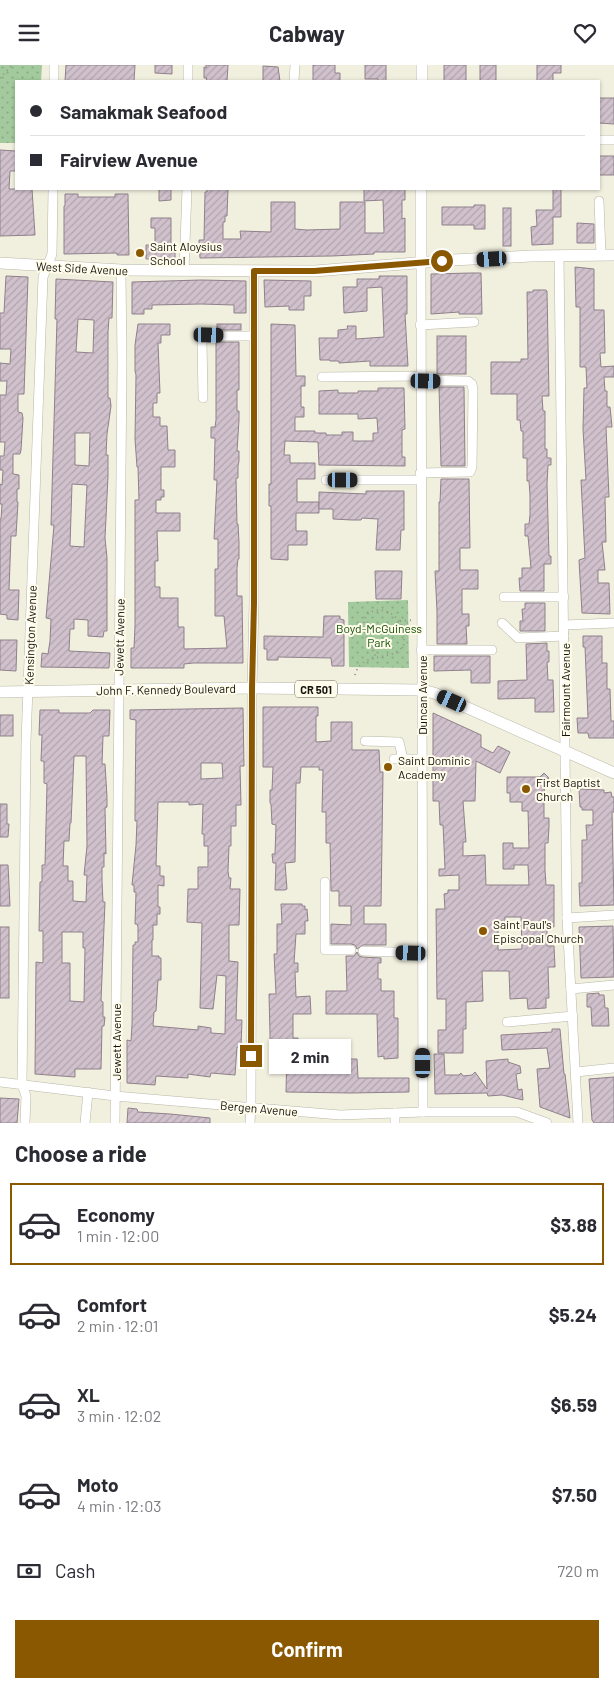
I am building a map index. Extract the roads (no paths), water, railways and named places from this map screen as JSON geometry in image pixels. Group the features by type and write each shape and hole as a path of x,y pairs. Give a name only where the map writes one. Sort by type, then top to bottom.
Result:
{"main road":[{"path":"422,65 422,80"},
{"name":"Duncan Avenue","path":"421,190 421,263"},
{"name":"West Side Avenue","path":"0,263 121,270 314,271 421,263 614,255"},
{"name":"John F. Kennedy Boulevard","path":"0,692 252,688 422,691 434,693 614,773"}],"street":[{"path":"54,65 54,80"},
{"path":"188,65 188,80"},
{"path":"294,80 295,65"},
{"path":"600,140 614,140"},
{"name":"Kensington Avenue","path":"24,1123 26,1097 22,1084 26,742 43,277 52,254 53,190"},
{"path":"184,271 187,190"},
{"path":"598,201 602,255"},
{"name":"Fairmount Avenue","path":"559,256 567,918 578,1123"},
{"name":"Duncan Avenue","path":"421,263 420,476 423,1112"},
{"name":"Jewett Avenue","path":"114,1123 116,1096 121,270"},
{"path":"250,1123 254,603 254,271"},
{"path":"420,325 474,322"},
{"path":"202,398 202,341 209,335 254,336"},
{"path":"322,377 421,378 468,381 472,384 473,390 472,467 470,471 420,476 326,479"},
{"path":"504,597 564,597"},
{"path":"502,623 518,639 564,636"},
{"path":"564,625 614,623"},
{"path":"421,650 492,650"},
{"path":"365,741 398,742 398,759 422,759"},
{"path":"325,882 325,950 351,951"},
{"path":"567,918 614,915"},
{"path":"364,951 423,953"},
{"path":"571,989 614,985"},
{"path":"507,1022 573,1016"},
{"path":"576,1071 614,1068"},
{"name":"Bergen Avenue","path":"0,1082 116,1096 251,1107 340,1119 394,1113 517,1112 547,1123"},
{"path":"85,1123 88,1092"},
{"path":"394,1113 395,1123"}],"place":[{"name":"Saint Aloysius School","path":"140,253"},
{"name":"Saint Dominic Academy","path":"388,767"},
{"name":"First Baptist Church","path":"526,789"},
{"name":"Saint Paul's Episcopal Church","path":"483,931"}],"park label":[{"name":"Boyd-McGuiness Park","path":"379,635"}]}
